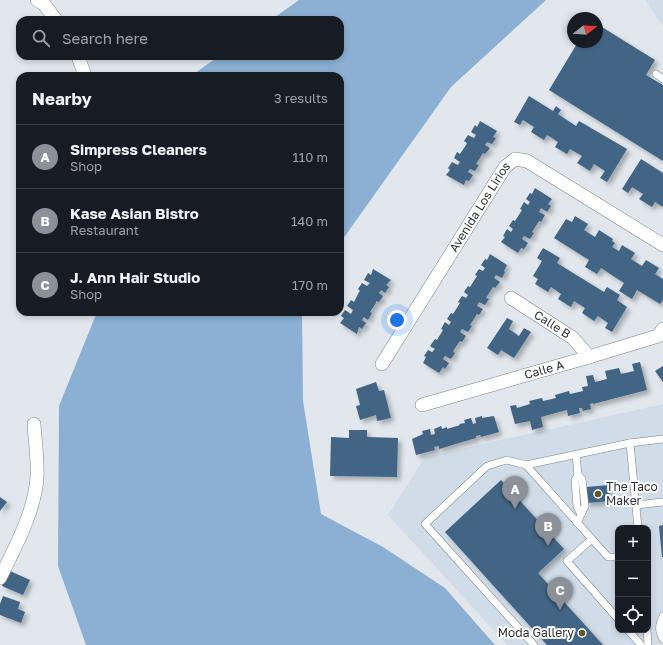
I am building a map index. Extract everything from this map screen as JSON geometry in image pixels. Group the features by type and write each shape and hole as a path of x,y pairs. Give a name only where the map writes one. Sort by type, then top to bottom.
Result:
{"street":[{"path":"37,0 44,4 53,16"},
{"path":"79,60 84,72"},
{"name":"Avenida Los Lirios","path":"382,364 505,167 515,159 528,161 663,245"},
{"name":"Calle B","path":"511,298 573,338 589,357"},
{"name":"Calle A","path":"422,405 658,336 663,329"},
{"path":"0,578 19,540 34,500 37,476 34,424"}],"lane":[{"path":"656,74 663,79"},
{"path":"534,645 425,524 487,466 507,460 526,465 630,443 663,439"},
{"path":"630,443 638,525"},
{"path":"576,454 578,475 582,479 585,506 577,523"},
{"path":"526,465 608,557 615,556"},
{"path":"636,505 663,502"},
{"path":"592,539 568,562 615,616"},
{"path":"663,616 659,626 659,632 663,639"},
{"path":"631,633 641,645"},
{"path":"647,633 648,645"}],"shaded area":[{"path":"299,0 546,0 451,87 344,237 344,72 197,72 213,60 344,60 344,16 277,16"},
{"path":"645,0 663,0 663,26 647,3"},
{"path":"95,316 302,316 303,401 321,514 383,547 445,588 495,645 86,645 58,566 59,406"},
{"path":"663,404 663,645 507,645 388,515 425,457"}],"building":[{"path":"603,28 655,60 646,75 663,85 663,161 549,90 574,48 603,48"},
{"path":"529,96 553,111 556,106 561,110 558,114 576,126 579,121 627,149 607,182 600,178 605,171 594,164 590,171 577,163 582,156 570,149 567,154 555,147 558,142 547,135 544,140 531,132 534,127 523,120 520,125 514,122"},
{"path":"480,121 497,131 493,137 496,138 492,144 487,142 485,145 490,148 485,154 483,153 476,164 479,165 475,171 470,169 468,172 473,175 469,181 466,180 464,185 446,175 450,170 448,168 452,162 458,165 460,162 454,158 457,152 460,154 466,145 467,143 464,141 468,135 474,138 476,135 471,132 475,125 477,127"},
{"path":"641,159 663,173 663,207 655,202 652,207 639,199 643,194 632,187 628,193 622,189"},
{"path":"535,188 552,199 548,204 551,206 547,212 541,208 539,212 545,215 532,232 534,233 530,239 524,236 522,239 528,243 524,249 521,248 518,253 501,242 505,237 503,236 507,229 511,232 513,229 509,226 513,220 515,221 522,210 520,209 524,202 528,205 530,202 526,199 530,193 532,194"},
{"path":"575,216 588,224 584,230 595,237 599,230 613,239 612,241 615,243 612,247 619,251 622,245 635,253 631,259 642,266 646,260 659,268 655,274 663,279 663,300 660,304 637,290 632,299 619,291 624,283 601,268 597,274 585,267 589,260 554,238 566,219 572,222"},
{"path":"543,248 560,258 557,263 604,292 607,287 620,295 617,300 627,307 612,332 605,328 608,323 598,316 594,321 582,313 585,308 574,301 571,307 558,299 561,294 551,287 548,292 535,284 538,279 533,276 542,261 537,258"},
{"path":"490,254 507,265 504,271 505,272 502,278 496,275 494,278 500,282 495,288 493,287 486,298 489,299 485,305 479,302 477,306 483,309 479,315 477,314 470,325 472,326 468,332 462,329 460,332 466,336 462,342 460,341 453,351 455,353 451,359 445,356 443,359 449,363 445,369 443,367 439,373 423,363 426,357 424,356 428,350 432,352 435,349 430,346 435,339 437,340 443,330 441,329 445,322 449,325 451,322 447,319 451,313 453,314 460,303 458,302 462,296 466,298 468,295 464,292 468,286 470,287 477,276 475,275 479,269 483,271 485,268 481,265 485,259 487,260"},
{"path":"373,269 391,280 386,285 389,287 385,293 381,290 379,293 383,296 379,302 376,301 370,312 372,313 368,320 364,317 362,320 366,323 362,329 359,327 357,334 340,323 344,318 341,316 344,316 345,310 351,314 353,310 347,306 351,300 354,302 360,291 358,289 362,283 367,286 370,283 364,280 368,273 371,275"},
{"path":"507,318 513,321 509,329 519,336 524,328 531,332 514,358 501,350 498,355 487,348"},
{"path":"640,362 647,390 590,404 591,409 583,411 582,408 579,408 580,413 568,416 567,410 541,417 543,427 532,430 530,421 515,424 510,406 516,405 517,408 530,404 529,401 542,398 543,401 556,398 555,395 569,391 570,394 583,391 582,387 588,386 586,376 593,375 595,382 607,379 605,371 619,368 621,374 634,371 632,364"},
{"path":"663,366 663,382 655,371"},
{"path":"376,382 379,391 384,390 391,418 377,421 376,415 360,420 356,406 360,405 356,389"},
{"path":"482,416 482,418 494,416 499,432 481,437 480,435 476,436 476,438 439,449 439,446 434,447 435,450 416,455 412,439 423,434 422,431 430,429 431,435 435,434 434,429 441,426 442,429 447,427 447,429 465,423 464,420 471,418 473,424 476,423 475,418"},
{"path":"349,430 367,430 367,437 398,438 397,477 330,476 331,437 349,438"},
{"path":"501,480 564,549 538,573 603,645 547,645 445,532"},
{"name":"The Taco Maker","path":"609,485 610,501 587,503 586,487"},
{"path":"0,497 7,502 0,511"},
{"path":"663,525 663,557 662,557 659,526"},
{"path":"10,571 30,580 23,595 2,586"},
{"path":"3,596 20,602 18,609 25,612 21,623 0,615 0,604"}],"place":[{"name":"The Taco Maker","path":"598,494"},
{"name":"Simpress Cleaners","path":"515,509"},
{"name":"Kase Asian Bistro","path":"548,546"},
{"name":"J. Ann Hair Studio","path":"560,610"},
{"name":"Moda Gallery","path":"582,633"}]}
